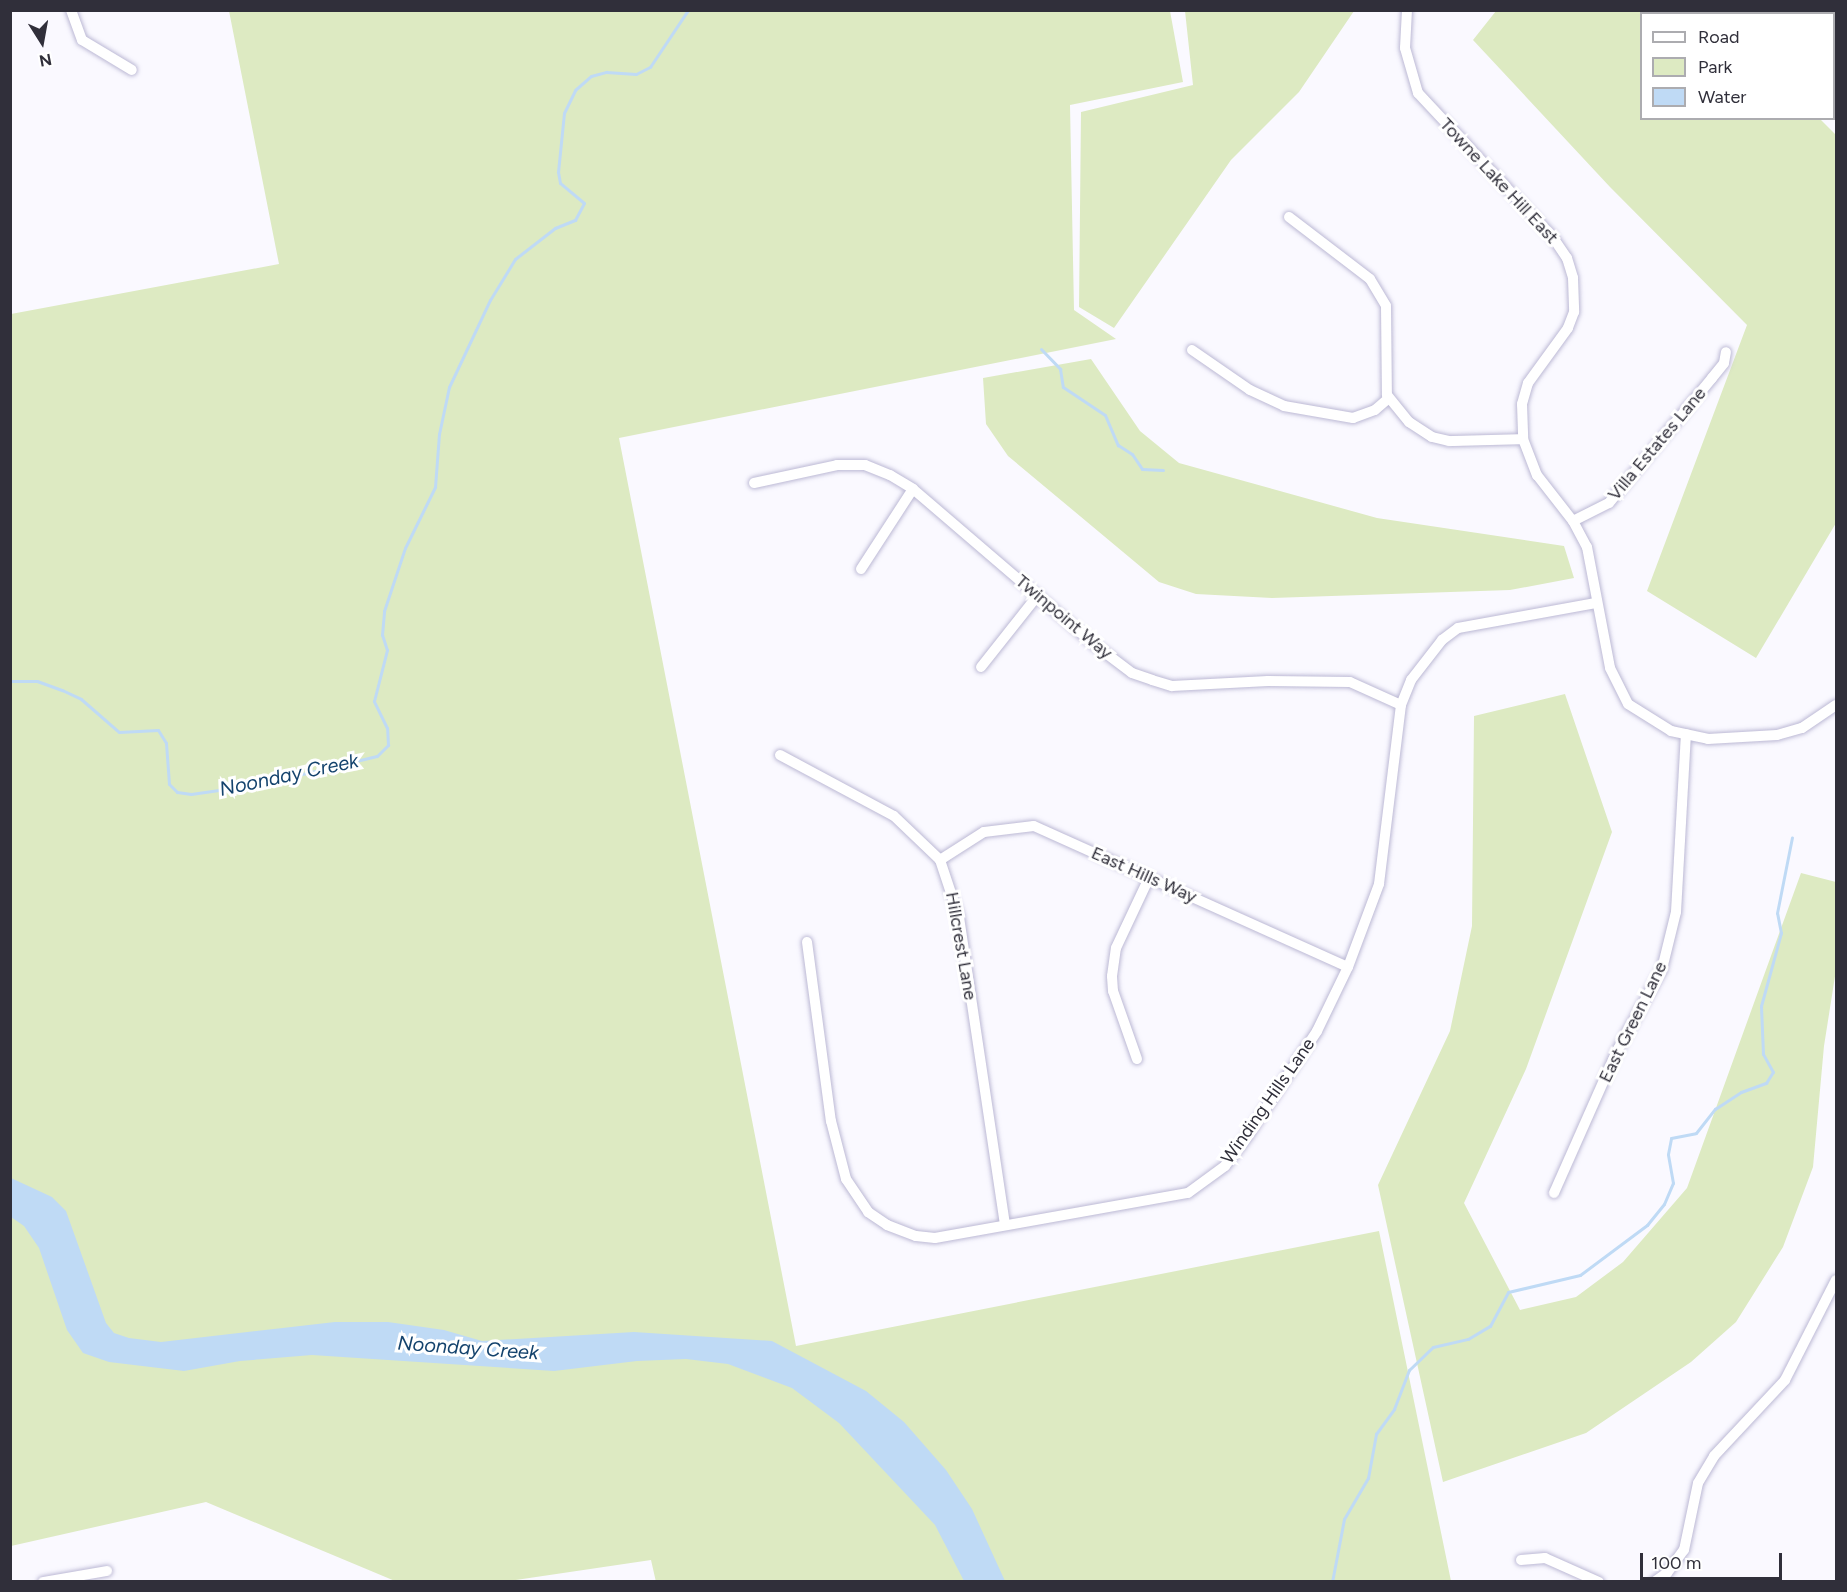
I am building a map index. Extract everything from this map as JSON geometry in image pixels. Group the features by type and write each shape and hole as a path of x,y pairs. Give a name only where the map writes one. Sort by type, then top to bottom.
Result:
{"street":[{"path":"71,10 82,40 132,70"},
{"name":"Towne Lake Hill East","path":"1407,10 1405,48 1418,93 1552,236 1567,258 1573,278 1574,312 1568,328 1528,383 1522,404 1523,439 1537,475 1573,521 1587,547 1610,668 1628,704 1671,731 1708,739 1777,735 1802,728 1836,705"},
{"path":"1289,217 1370,279 1386,306 1389,324 1384,375 1389,398 1408,422 1432,437 1449,441 1523,439"},
{"path":"1192,350 1250,390 1284,406 1353,418 1375,410 1389,398"},
{"name":"Villa Estates Lane","path":"1573,521 1609,504 1712,378 1726,352"},
{"name":"Twinpoint Way","path":"754,483 803,470 851,464 879,470 913,489 1104,652 1132,673 1152,680 1172,686 1268,681 1350,682 1401,705"},
{"path":"861,569 913,489"},
{"path":"981,667 1038,595"},
{"name":"Winding Hills Lane","path":"807,942 814,1019 831,1121 846,1179 855,1198 887,1225 916,1236 935,1238 1167,1199 1205,1184 1225,1166 1248,1135 1317,1031 1348,967 1379,884 1401,705 1411,680 1428,656 1458,628 1596,603"},
{"name":"East Green Lane","path":"1554,1193 1616,1053 1662,969 1676,912 1686,734"},
{"name":"Hillcrest Lane","path":"780,755 894,816 940,860 959,917 1005,1225"},
{"name":"East Hills Way","path":"940,860 984,832 1034,826 1348,967"},
{"path":"1137,1059 1113,991 1112,976 1116,948 1149,878"},
{"path":"1654,1581 1667,1573 1684,1550 1698,1483 1714,1456 1785,1380 1836,1280"},
{"path":"1521,1560 1545,1558 1599,1581"},
{"path":"43,1581 107,1571"}],"green space":[{"path":"229,11 1170,11 1183,82 1070,105 1074,310 1116,339 619,438 796,1346 1379,1231 1451,1581 656,1582 651,1560 509,1581 395,1581 206,1502 11,1546 11,314 279,264"},
{"path":"1185,11 1354,11 1299,92 1231,160 1114,328 1079,307 1081,112 1193,85"},
{"path":"1496,11 1836,11 1836,23 1835,12 1640,12 1640,120 1821,120 1836,135 1836,523 1756,658 1647,591 1747,325 1610,187 1473,40"},
{"path":"1091,359 1140,431 1179,463 1377,518 1564,546 1574,578 1510,590 1272,598 1196,594 1159,582 1008,456 986,424 983,378"},
{"path":"1565,694 1612,832 1526,1069 1464,1203 1520,1310 1576,1297 1623,1262 1687,1188 1801,873 1836,882 1836,970 1824,1046 1813,1167 1783,1247 1736,1322 1691,1362 1586,1433 1443,1482 1378,1185 1450,1031 1472,926 1474,716"}],"water":[{"path":"11,1178 52,1197 66,1211 106,1323 114,1333 129,1338 161,1342 335,1322 388,1322 444,1330 482,1341 634,1332 772,1341 866,1391 904,1422 946,1470 972,1509 1005,1581 964,1581 935,1525 839,1423 792,1388 728,1364 686,1359 637,1361 554,1371 312,1355 240,1361 184,1371 109,1362 83,1353 67,1330 39,1248 24,1226 11,1217"}],"waterway":[{"name":"Noonday Creek","path":"10,681 37,681 62,690 81,699 119,732 158,730 166,743 169,784 177,792 191,794 261,784 377,756 388,745 387,728 374,701 387,650 382,635 384,611 405,548 435,487 439,434 449,387 490,300 515,259 555,228 575,220 584,203 560,183 558,172 564,113 575,90 591,76 606,72 636,74 650,67 688,10"},
{"path":"1041,349 1060,369 1063,387 1105,415 1118,445 1132,454 1142,469 1163,470"},
{"path":"1332,1582 1344,1519 1368,1478 1376,1434 1394,1409 1409,1370 1433,1347 1468,1339 1490,1326 1508,1292 1580,1275 1647,1225 1664,1204 1673,1183 1668,1154 1671,1138 1696,1133 1715,1109 1741,1092 1766,1083 1773,1072 1763,1054 1761,1006 1781,933 1777,913 1792,837"}]}
